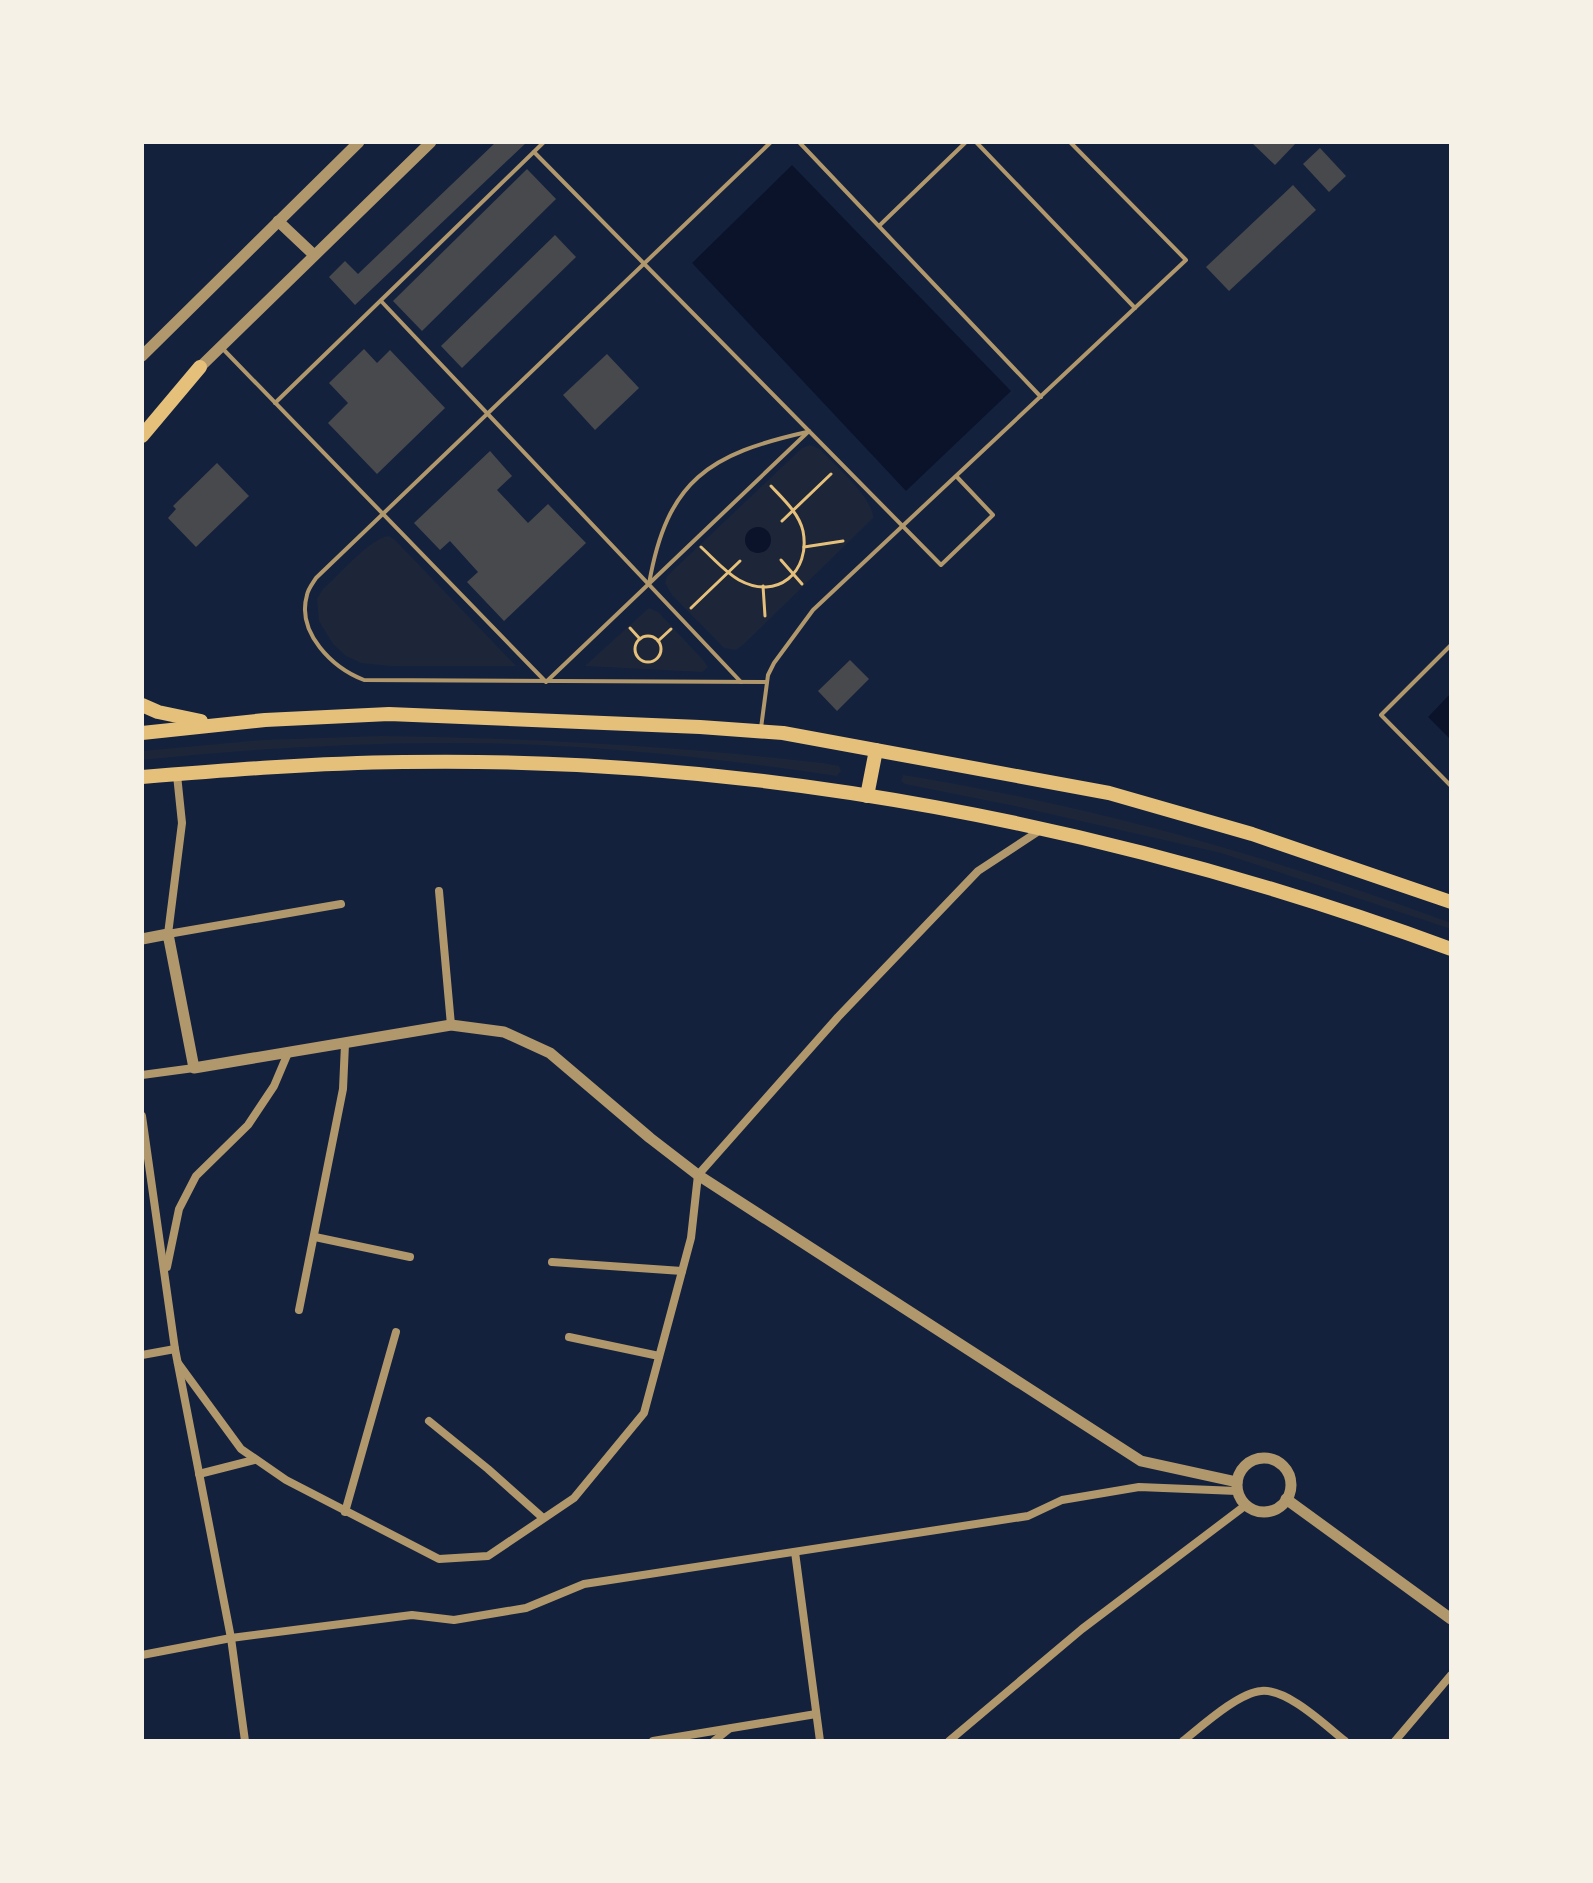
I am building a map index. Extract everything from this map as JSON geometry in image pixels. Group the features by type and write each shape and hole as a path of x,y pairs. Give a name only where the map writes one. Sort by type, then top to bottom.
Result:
{"highway":[{"path":"142,436 200,367"},
{"path":"142,705 158,712 213,724"},
{"path":"142,733 213,724 389,714 760,730 1048,781 1159,806 1252,834 1451,902"},
{"path":"867,796 876,750"},
{"path":"142,777 401,762 478,762 676,772 817,787 1042,829 1210,869 1336,908 1451,949"}],"street":[{"path":"142,356 359,142"},
{"path":"142,426 431,142"},
{"path":"278,221 314,255"},
{"path":"177,775 182,823 168,934 194,1068"},
{"path":"178,1363 241,1449 254,1460 345,1512 439,1559 488,1556 574,1498 644,1413 691,1238 698,1175 838,1017 978,871 1042,829"},
{"path":"439,891 451,1025"},
{"path":"142,939 341,904"},
{"path":"142,1075 451,1025 504,1032 550,1053 698,1175 1141,1461 1237,1486"},
{"path":"299,1310 343,1089 345,1044"},
{"path":"166,1272 179,1209 196,1176 248,1125 274,1086 288,1053"},
{"path":"142,1116 175,1349 231,1638 245,1741"},
{"path":"315,1237 410,1257"},
{"path":"552,1262 682,1271"},
{"path":"345,1512 396,1332"},
{"path":"569,1337 659,1356"},
{"path":"142,1355 175,1349"},
{"path":"429,1421 543,1518"},
{"path":"1270,1459 1278,1462 1289,1476 1286,1499 1270,1511 1262,1512 1246,1505 1237,1486 1245,1466 1252,1461 1270,1459"},
{"path":"199,1474 254,1460"},
{"path":"142,1655 231,1638 412,1615 454,1620 526,1608 584,1584 1028,1516 1062,1500 1139,1487 1237,1486"},
{"path":"1286,1499 1451,1619"},
{"path":"949,1741 1082,1629 1246,1505"},
{"path":"795,1552 820,1741"},
{"path":"1395,1741 1451,1675"},
{"path":"1183,1741 1220,1712 1260,1690 1275,1692 1292,1700 1345,1741"},
{"path":"653,1741 816,1714"},
{"path":"714,1741 731,1728"}],"lane":[{"path":"275,403 544,142"},
{"path":"767,682 364,680 348,674 333,662 308,628 305,611 307,594 316,578 771,142"},
{"path":"799,142 1041,397"},
{"path":"880,225 966,142"},
{"path":"976,142 1135,308"},
{"path":"760,730 767,682 774,663 813,610 1186,260 1070,142"},
{"path":"534,152 941,565 993,515 957,477"},
{"path":"381,301 741,682"},
{"path":"221,347 546,682"},
{"path":"546,682 809,431"},
{"path":"648,584 661,533 671,512 694,479 734,454 809,431"},
{"path":"1451,645 1381,715 1451,786"}],"path":[{"path":"782,521 831,474"},
{"path":"701,547 738,580 763,586 781,584 794,574 803,561 803,528 770,485"},
{"path":"804,547 843,541"},
{"path":"781,560 802,584"},
{"path":"691,608 740,561"},
{"path":"763,586 765,616"},
{"path":"630,628 640,639"},
{"path":"658,641 671,629"},
{"path":"648,662 640,659 635,652 636,644 650,636 658,641"},
{"path":"648,662 659,655 658,641"},
{"path":"648,662 648,668"}],"shaded area":[{"path":"792,165 1011,391 906,491 692,263"},
{"path":"810,445 820,449 852,482 867,501 873,518 744,644 736,650 724,648 672,595 665,583 667,576 802,448"},
{"path":"758,527 767,531 771,540 767,549 758,553 749,549 745,540 749,531"},
{"path":"389,536 516,666 391,666 361,663 346,656 333,644 319,621 317,599 323,589 364,550"},
{"path":"649,608 658,612 708,667 702,672 585,666"},
{"path":"1451,693 1451,740 1428,717"},
{"path":"381,736 657,748 823,763 839,766 841,771 837,776 637,752 470,743 330,746 142,760 142,751 262,740"},
{"path":"903,775 1043,802 1249,855 1451,923 1451,929 1221,853 905,784 901,781"}],"building":[{"path":"496,142 527,142 355,305 329,277 345,261 358,274"},
{"path":"1251,142 1297,142 1275,165"},
{"path":"1320,148 1346,176 1329,192 1303,164"},
{"path":"527,169 556,199 422,331 393,301"},
{"path":"1293,185 1316,210 1229,291 1206,267"},
{"path":"555,235 576,257 462,368 441,346"},
{"path":"364,349 377,363 390,350 445,408 377,474 328,423 348,403 329,383"},
{"path":"607,354 639,388 595,430 563,395"},
{"path":"490,451 512,476 497,490 528,523 548,504 586,543 504,621 467,582 478,572 450,541 440,550 414,523"},
{"path":"217,463 249,496 196,547 168,518 176,509 173,506"},
{"path":"850,660 869,679 837,711 818,691"}]}
